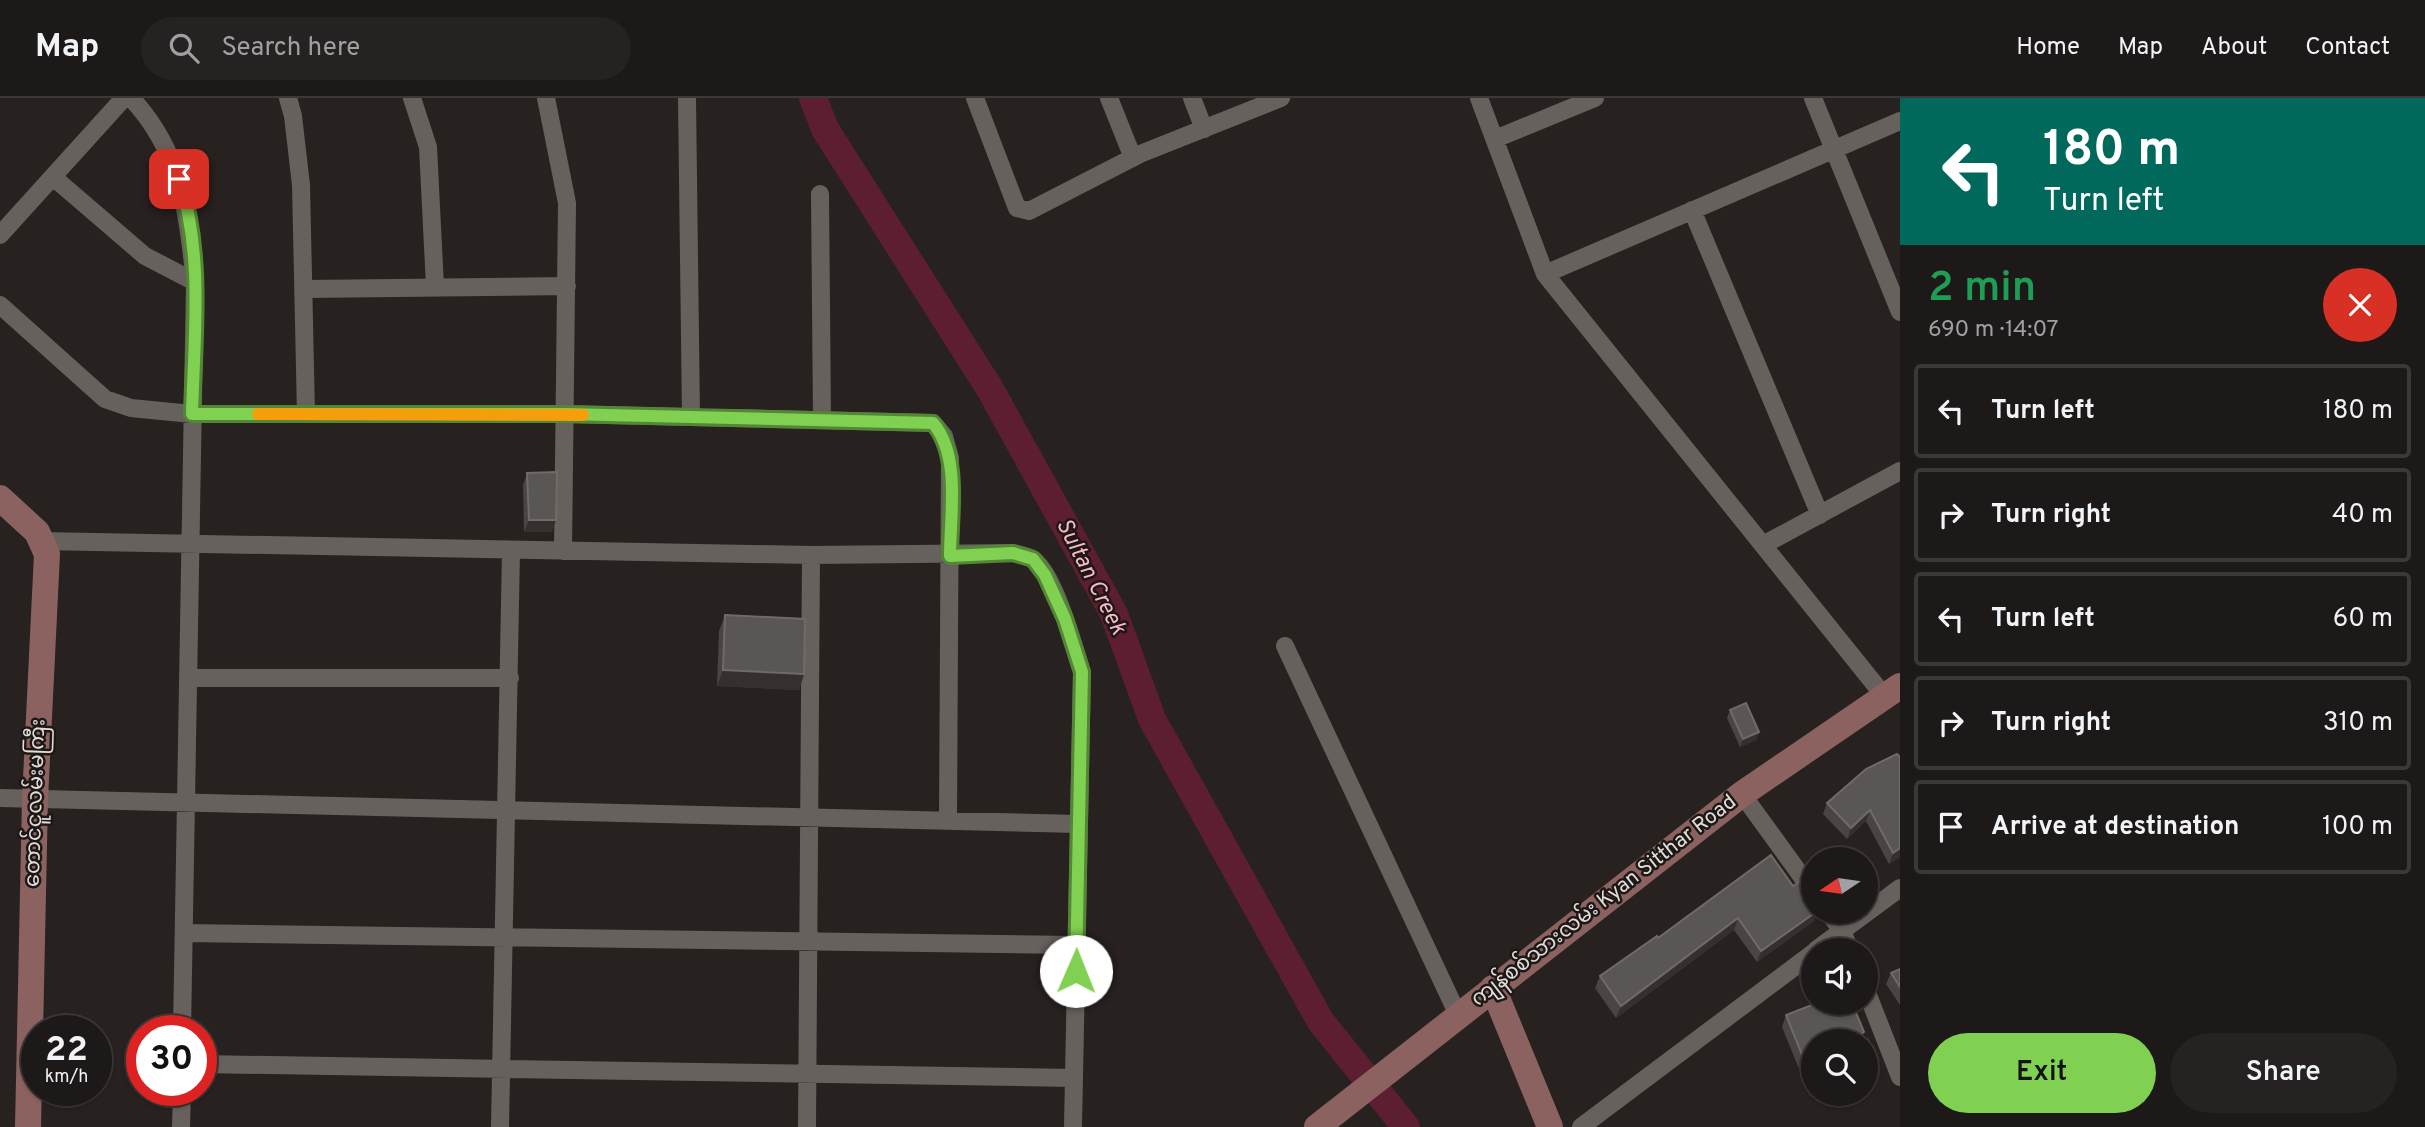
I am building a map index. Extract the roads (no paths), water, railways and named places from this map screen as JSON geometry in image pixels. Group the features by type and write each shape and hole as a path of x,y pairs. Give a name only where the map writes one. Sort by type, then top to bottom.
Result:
{"street":[{"path":"0,235 124,98"},
{"path":"131,98 145,113 173,160 185,198 195,282 182,1015"},
{"path":"288,98 293,116 301,185 306,414"},
{"path":"412,98 428,147 435,286"},
{"path":"546,98 567,203 563,551"},
{"path":"687,98 691,417"},
{"path":"975,98 1017,208 1029,211 1133,158 1281,98"},
{"path":"1110,98 1133,158"},
{"path":"1192,98 1204,129"},
{"path":"1479,98 1545,274 1763,545 1892,691"},
{"path":"1495,139 1595,98"},
{"path":"1813,98 1900,312"},
{"path":"1545,274 1900,121"},
{"path":"52,177 145,256 195,282"},
{"path":"820,194 822,419"},
{"path":"1692,210 1819,515"},
{"path":"305,289 567,286"},
{"path":"0,305 104,399 131,408 192,414 565,414 933,423 944,436 950,458 948,821"},
{"path":"1763,545 1900,471"},
{"path":"0,498 37,532 41,541 811,555 950,556 1013,553 1033,559 1045,575 1065,619 1082,672 1073,1127"},
{"name":"တောင်ငူလမ်းမကြီး","path":"28,1127 35,799 47,554 41,541"},
{"path":"500,1127 511,551"},
{"path":"807,1127 811,555"},
{"path":"1285,646 1458,1015"},
{"path":"188,678 510,678"},
{"name":"ကျန်စစ်သားလမ်း Kyan Sitthar Road","path":"1317,1127 1742,794 1892,691"},
{"path":"1742,794 1801,875"},
{"path":"0,798 1079,824"},
{"path":"1833,938 1900,888"},
{"path":"1837,924 1845,938"},
{"path":"184,933 1076,945"},
{"path":"1581,1127 1801,962"},
{"path":"1493,988 1550,1127"},
{"path":"1876,1015 1900,1077"},
{"path":"217,1064 1074,1078"},
{"path":"181,1127 182,1106"}],"waterway":[{"name":"Sultan Creek","path":"813,98 825,129 990,389 1114,614 1152,719 1321,1022 1406,1127"}]}
